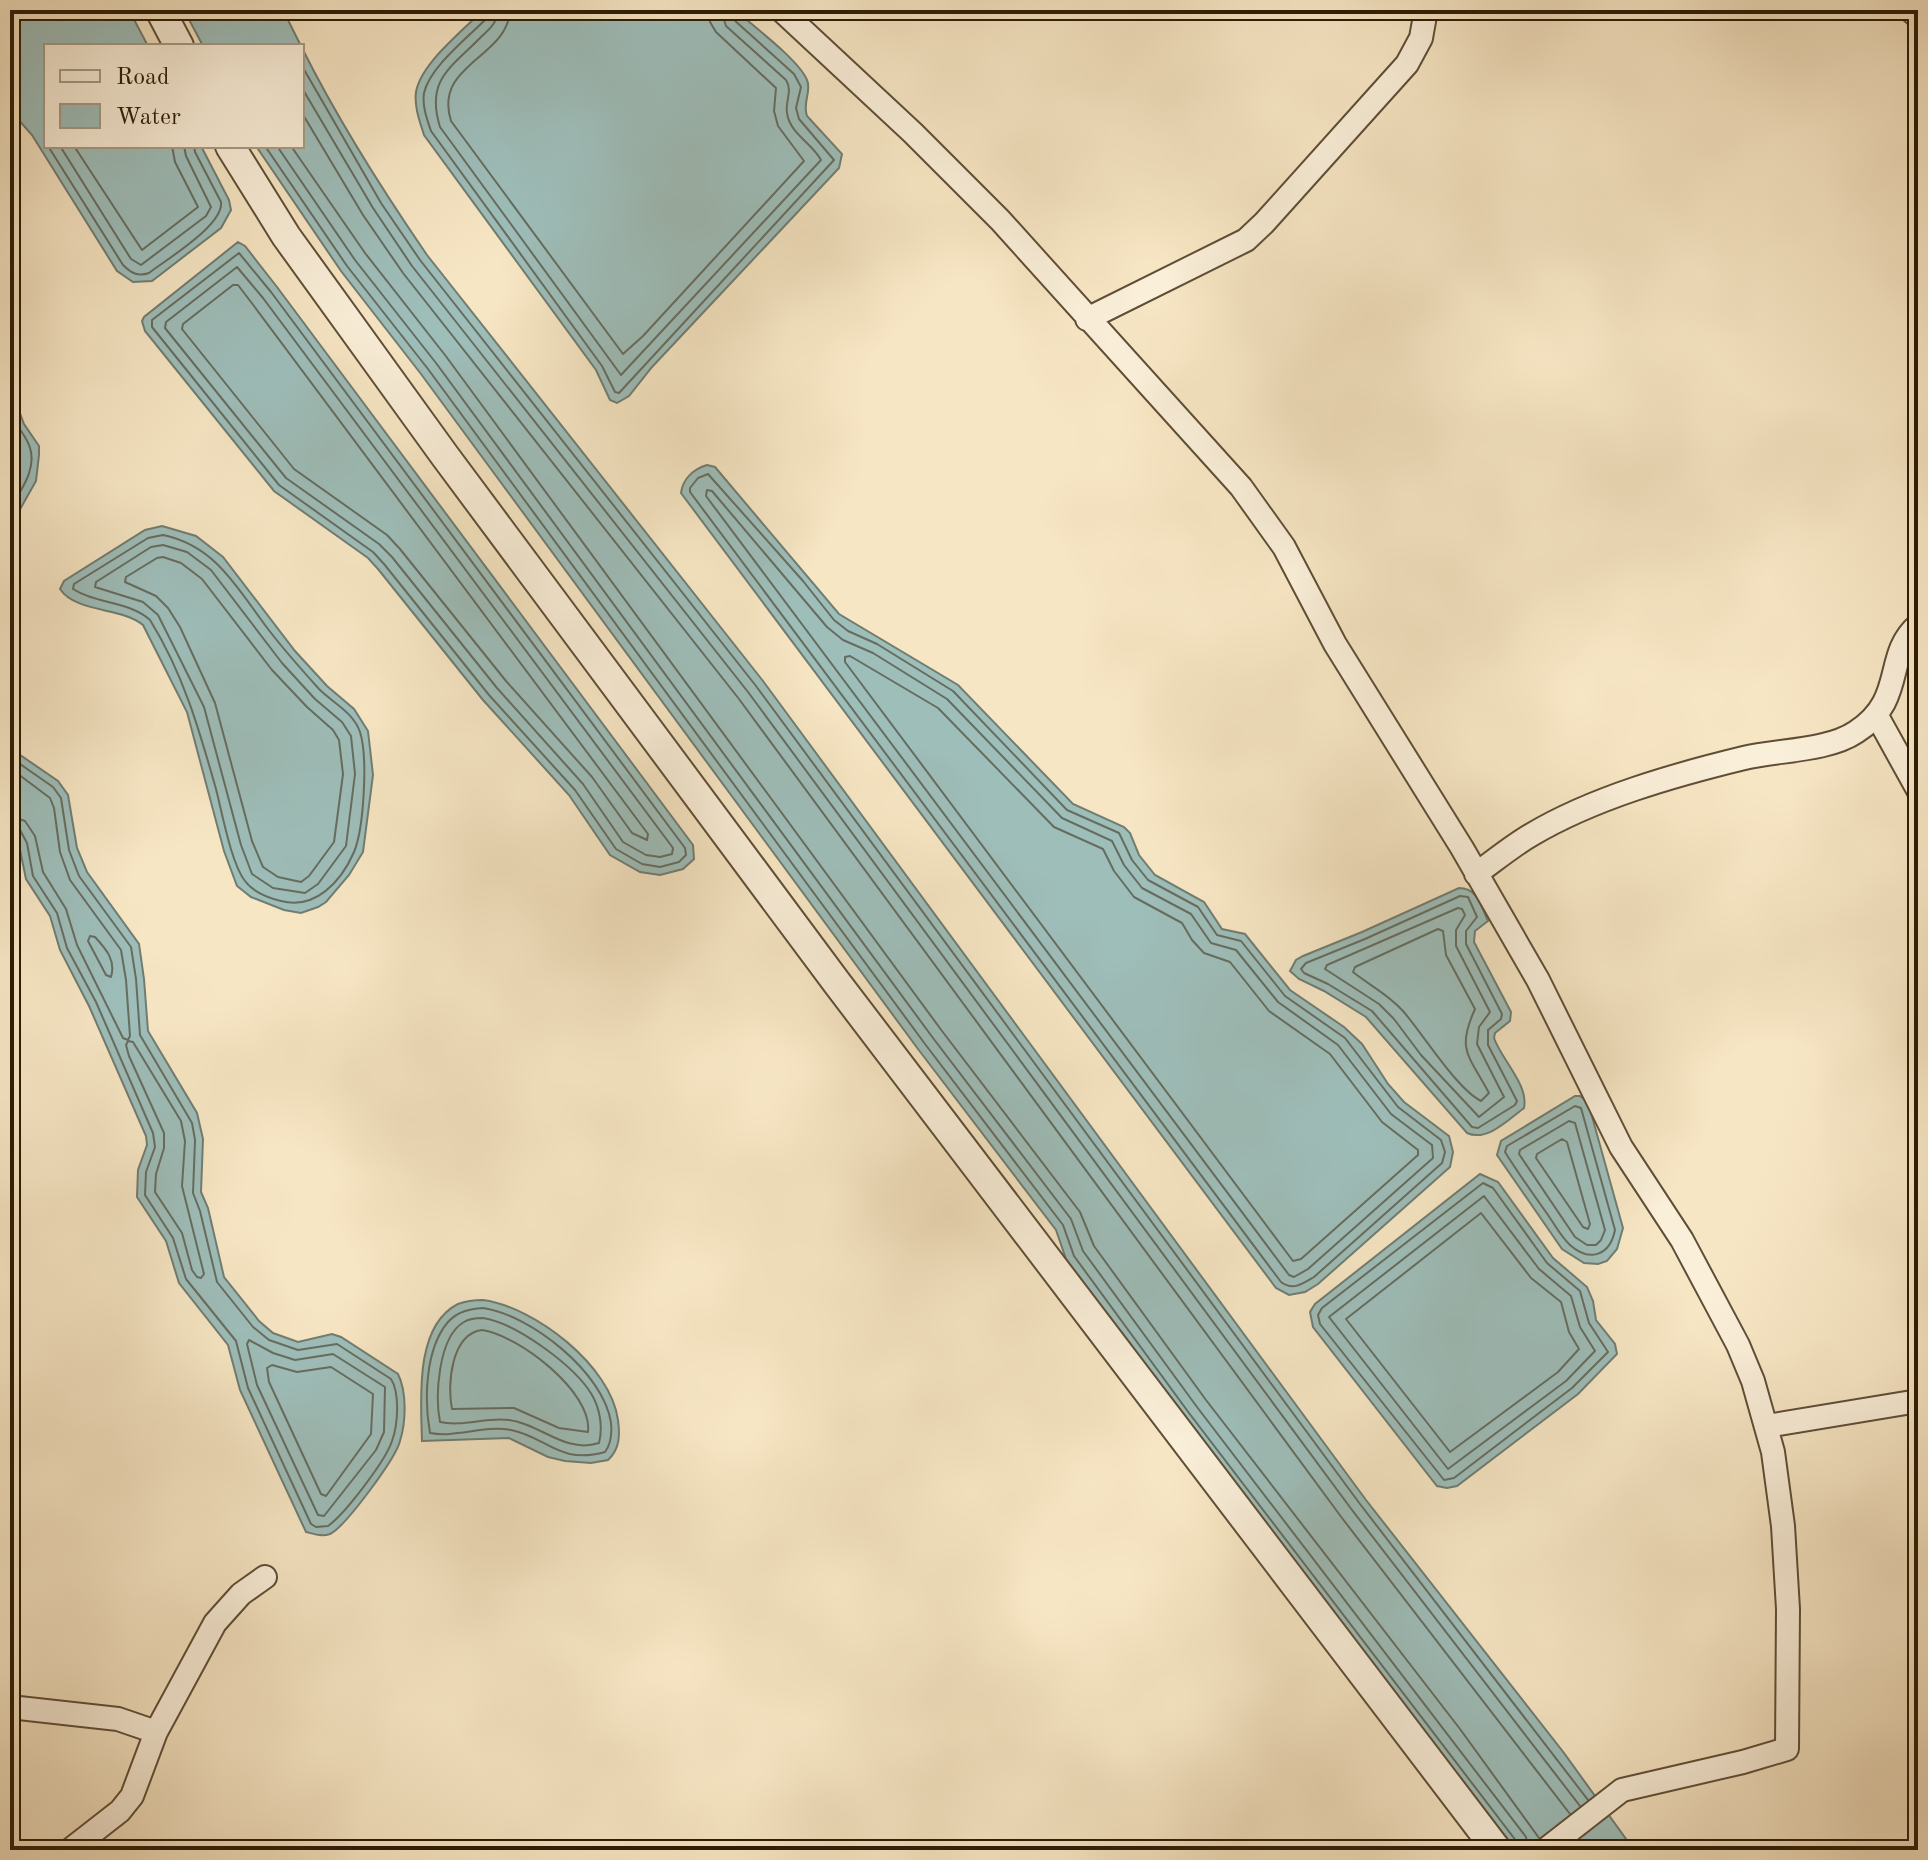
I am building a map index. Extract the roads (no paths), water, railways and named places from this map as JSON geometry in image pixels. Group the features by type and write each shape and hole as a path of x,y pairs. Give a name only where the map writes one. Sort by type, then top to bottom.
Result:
{"street":[{"path":"160,10 178,44"},
{"path":"781,10 924,143 1000,220 1224,466 1263,517 1284,547 1335,644 1538,980 1621,1147 1682,1240 1753,1381 1775,1464 1783,1526 1788,1609 1787,1749 1622,1790 1545,1850"},
{"path":"1087,319 1231,249 1264,223 1407,64 1421,38 1426,10"},
{"path":"1910,10 1918,17"},
{"path":"231,148 286,236 455,468 1040,1251 1497,1850"},
{"path":"1476,874 1531,835 1576,811 1742,759 1830,743 1854,734 1877,716 1891,690 1903,644 1918,625"},
{"path":"1877,716 1918,790"},
{"path":"1767,1426 1918,1401"},
{"path":"70,1850 120,1811 132,1796 156,1732 215,1623 241,1594 265,1577"},
{"path":"10,1707 118,1719 156,1732"}],"water":[{"path":"10,10 129,10 147,44 44,44 44,148 202,148 229,200 231,210 221,228 152,281 133,282 117,271 32,135 10,110"},
{"path":"184,10 283,10 300,44 202,44"},
{"path":"483,10 735,10 802,72 808,84 807,116 842,154 839,168 652,367 629,396 617,403 610,400 596,370 424,135 416,103 419,81 434,59"},
{"path":"304,52 361,153 427,255 763,681 1366,1500 1564,1753 1634,1850 1513,1850 1182,1418 1066,1259 1056,1230 918,1049 421,374 341,271 257,148 304,148"},
{"path":"238,242 245,246 277,287 693,845 694,859 683,869 660,875 640,872 610,855 569,795 483,700 378,569 368,558 274,491 145,331 144,317"},
{"path":"10,387 24,424 39,446 39,455 36,481 10,527"},
{"path":"707,465 715,467 839,614 958,685 1073,804 1124,827 1130,833 1139,855 1155,875 1204,902 1222,929 1245,934 1290,990 1344,1027 1362,1044 1388,1084 1404,1102 1449,1136 1453,1152 1450,1167 1318,1284 1305,1292 1289,1295 1276,1288 681,493 690,475"},
{"path":"162,526 196,536 223,557 295,651 327,686 354,709 368,731 373,775 363,852 349,875 318,907 301,913 284,910 251,897 237,886 224,851 187,712 143,625 123,615 77,602 60,589 64,581 145,530"},
{"path":"10,748 58,781 68,795 77,848 87,872 139,944 148,1031 197,1113 203,1139 201,1192 208,1208 224,1277 259,1321 273,1333 298,1342 332,1334 398,1374 405,1407 396,1450 358,1506 330,1534 306,1532 240,1390 228,1345 179,1283 166,1241 137,1197 138,1170 147,1145 146,1136 89,1006 60,950 50,916 26,879 19,845 10,830"},
{"path":"1459,888 1475,894 1488,921 1475,931 1474,942 1511,1012 1510,1021 1495,1033 1494,1038 1519,1081 1524,1099 1524,1108 1482,1135 1467,1133 1366,1017 1290,971 1296,960 1303,956"},
{"path":"1575,1096 1588,1102 1623,1228 1617,1249 1607,1261 1598,1264 1584,1263 1562,1249 1497,1155 1501,1141"},
{"path":"1480,1174 1498,1182 1553,1258 1587,1287 1596,1320 1615,1344 1617,1354 1578,1394 1457,1486 1447,1488 1437,1486 1313,1327 1310,1312 1315,1304"},
{"path":"483,1300 525,1314 547,1327 586,1360 601,1379 612,1400 619,1426 617,1446 608,1460 591,1463 565,1461 548,1457 509,1438 422,1441 423,1366 434,1329 444,1315 458,1304"}]}
